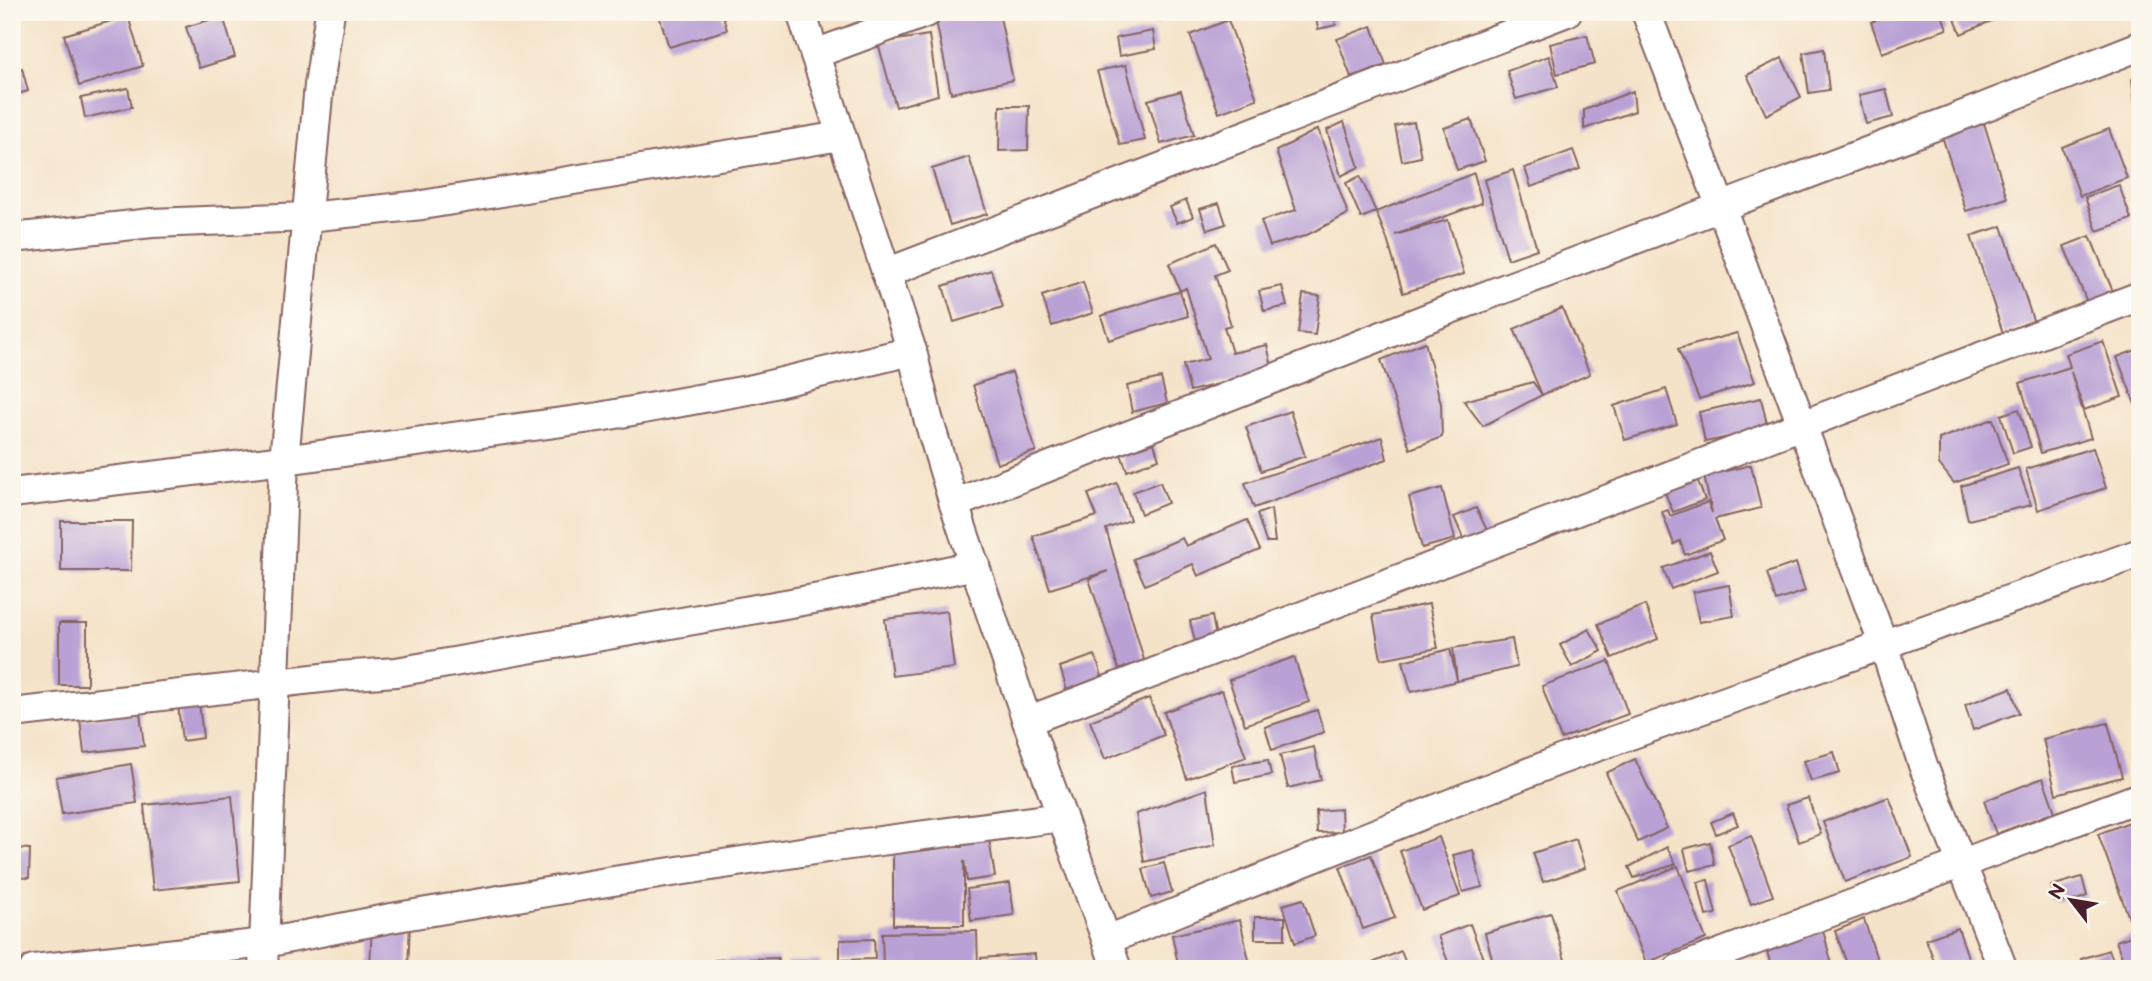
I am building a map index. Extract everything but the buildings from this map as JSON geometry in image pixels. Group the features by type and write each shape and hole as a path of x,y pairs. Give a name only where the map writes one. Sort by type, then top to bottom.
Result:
{"street":[{"path":"264,956 284,460 319,85 330,12"},
{"path":"801,12 912,351 954,504 1027,721 1117,969"},
{"path":"815,54 928,12"},
{"path":"886,273 1567,12"},
{"path":"1646,12 1884,646 1923,765 2003,969"},
{"path":"954,504 1448,310 2140,46"},
{"path":"12,238 152,223 308,217 422,205 841,136"},
{"path":"1027,721 2140,296"},
{"path":"12,493 599,418 753,389 912,351"},
{"path":"1107,940 1560,760 2140,554"},
{"path":"12,713 396,672 825,597 975,565"},
{"path":"1678,969 2140,797"},
{"path":"34,969 264,956 391,918 827,848 1062,817"}]}
